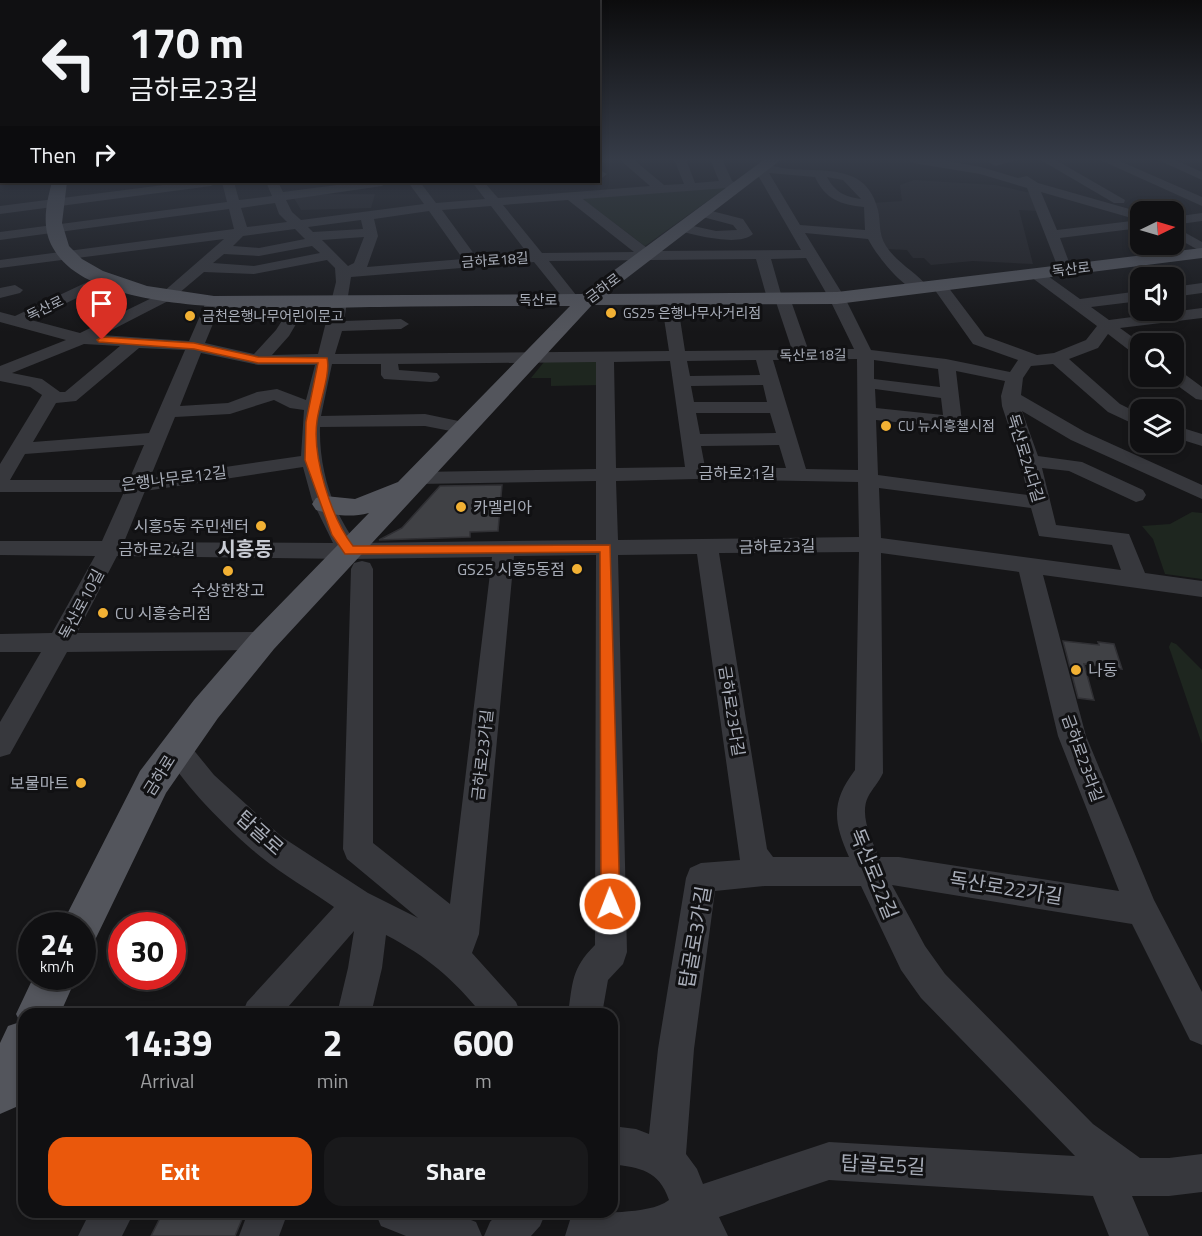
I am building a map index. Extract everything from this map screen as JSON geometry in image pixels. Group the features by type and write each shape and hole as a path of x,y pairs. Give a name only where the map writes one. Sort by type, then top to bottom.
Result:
{"main road":[{"path":"54,229 55,217"},
{"name":"금하로","path":"88,912 153,782 206,709 263,641 350,552 532,357 579,300 699,217"},
{"name":"독산로","path":"54,229 67,254 86,269 105,279 137,290 214,302 837,298 1202,253"},
{"path":"325,504 347,510 374,502 415,481"},
{"path":"350,552 374,502"},
{"path":"41,1008 49,990"},
{"path":"0,1091 18,1054"}],"street":[{"path":"0,236 131,217"},
{"path":"163,217 164,241"},
{"path":"197,217 201,236"},
{"path":"237,217 241,231"},
{"path":"288,217 340,264 344,273 340,302 324,360 313,414 311,460 325,504 350,552 358,849 459,947"},
{"path":"0,264 347,217"},
{"path":"344,273 360,266 370,233 367,217"},
{"path":"440,217 473,262"},
{"path":"506,217 538,257 579,300"},
{"path":"599,217 647,255"},
{"path":"684,228 716,235 746,234 738,222 718,217"},
{"name":"독산로22길","path":"790,217 837,298 865,354 870,544 869,773 853,795 851,810 855,837 899,934 933,986 1118,1177"},
{"path":"872,217 872,235 896,266 930,287 979,340 1036,361"},
{"path":"1043,217 1065,270"},
{"path":"1184,219 1202,217"},
{"path":"123,247 125,219"},
{"path":"1051,235 1130,225"},
{"path":"796,229 819,229 872,235"},
{"path":"0,374 82,339 167,296 241,231"},
{"path":"220,249 259,252 312,238 370,233"},
{"path":"1184,237 1202,248"},
{"path":"762,254 802,355"},
{"name":"금하로18길","path":"344,273 538,257 811,254"},
{"path":"200,267 254,270 331,255"},
{"path":"1036,274 1130,343"},
{"name":"독산로","path":"17,321 105,279"},
{"path":"1184,290 1202,288"},
{"path":"1078,304 1130,297"},
{"path":"669,299 696,473"},
{"name":"독산로10길","path":"3,736 60,642 110,549 214,302"},
{"path":"258,360 283,333 301,302"},
{"path":"1012,387 1022,365 1026,362 1057,358 1092,344 1106,325 1200,315"},
{"path":"0,317 82,339 194,346 258,360 324,360 390,367 431,377"},
{"path":"333,326 401,324"},
{"path":"50,398 70,397 135,342"},
{"name":"독산로18길","path":"679,356 865,354 946,364 1012,387 1078,436 1196,485"},
{"path":"763,355 797,473"},
{"path":"390,367 532,357 679,356"},
{"path":"586,1008 592,972 611,952 605,357"},
{"path":"1057,358 1114,408 1130,416"},
{"path":"867,413 953,422 946,364"},
{"path":"0,374 36,383 52,394 0,480"},
{"path":"682,381 771,380"},
{"path":"1184,382 1202,395"},
{"path":"866,383 950,394"},
{"name":"독산로24다길","path":"1012,387 1011,406 1030,461 1047,531 1121,539 1136,580"},
{"path":"166,412 230,408 263,396 277,394 313,414 371,419 425,420 466,428"},
{"path":"686,408 779,407"},
{"path":"1184,434 1202,440"},
{"path":"19,449 156,438"},
{"path":"691,440 788,439"},
{"name":"은행나무로12길","path":"0,486 138,486 311,460"},
{"path":"1030,461 1075,466 1136,495"},
{"name":"금하로21길","path":"415,481 696,473 797,473 868,478"},
{"path":"868,478 1040,503"},
{"name":"금하로23길","path":"350,552 870,544 1202,589"},
{"name":"금하로23다길","path":"707,546 753,854 765,872"},
{"name":"금하로24길","path":"0,548 350,552"},
{"name":"금하로23가길","path":"459,947 504,549"},
{"name":"금하로23라길","path":"1029,566 1072,736 1142,910"},
{"path":"0,642 263,641"},
{"name":"탑골로","path":"178,746 180,753 204,783 271,847 365,908 422,936 459,947 467,970 499,1008"},
{"name":"탑골로3가길","path":"666,1159 676,1049 702,878 765,872 869,870"},
{"name":"독산로22가길","path":"869,870 899,871 1142,910"},
{"path":"358,1008 365,908"},
{"path":"265,1008 365,908"},
{"path":"1142,910 1202,1028"},
{"path":"618,1146 636,1148 666,1159 683,1183 700,1222"},
{"name":"탑골로5길","path":"584,1227 626,1231 671,1223 700,1222 712,1200 829,1161 1118,1177 1200,1177"},
{"path":"1118,1177 1129,1236"},
{"path":"98,1236 110,1218"},
{"path":"259,1236 266,1218"},
{"path":"504,1236 520,1218"}],"shaded area":[{"path":"606,217 686,217 645,246"},
{"path":"875,217 1021,217 1033,264 973,261 931,265 924,258 913,258 907,250 886,249 881,243"},
{"path":"597,359 601,385 551,386 551,378 531,378 544,362"},
{"path":"1192,512 1202,513 1202,579 1165,574 1153,539 1142,526 1170,524"},
{"path":"1171,642 1176,644 1202,670 1202,744 1169,647"}],"building":[{"name":"카멜리아","path":"502,485 498,531 470,532 470,537 379,540 402,528 440,486"},
{"path":"1063,641 1099,645 1098,642 1114,644 1122,669 1084,664 1094,700 1078,698"},
{"path":"160,1218 242,1218 235,1236 151,1236"}],"place":[{"name":"GS25 은행나무사거리점","path":"611,313"},
{"name":"금천은행나무어린이문고","path":"190,316"},
{"name":"CU 뉴시흥첼시점","path":"886,426"},
{"name":"카멜리아","path":"461,507"},
{"name":"시흥5동 주민센터","path":"261,526"},
{"name":"GS25 시흥5동점","path":"577,569"},
{"name":"수상한창고","path":"228,571"},
{"name":"CU 시흥승리점","path":"103,613"},
{"name":"나동","path":"1076,670"},
{"name":"보물마트","path":"81,783"}],"district":[{"name":"시흥동","path":"245,549"}],"route":[{"path":"102,340 194,346 258,360 324,360 311,422 311,460 338,535 350,551 606,548 610,904"}]}
